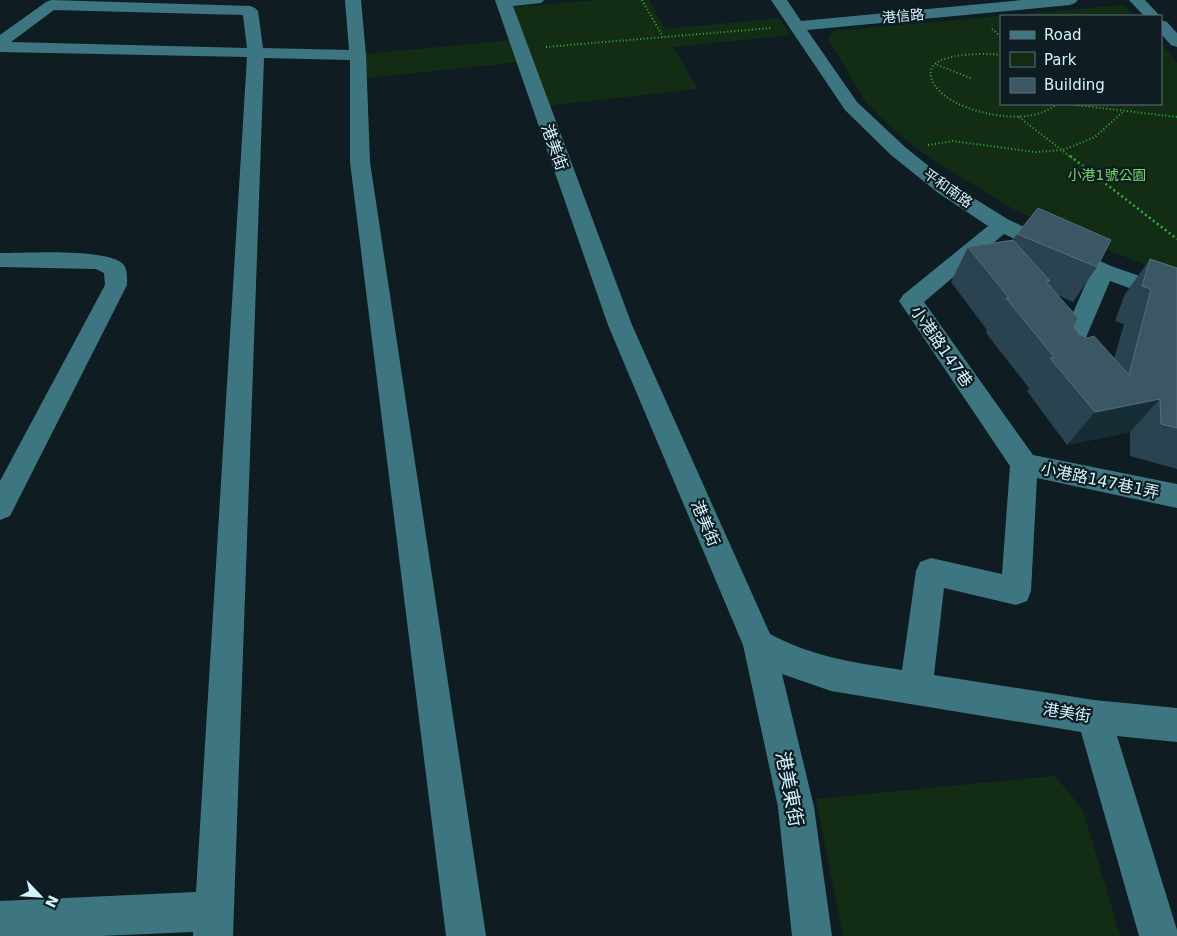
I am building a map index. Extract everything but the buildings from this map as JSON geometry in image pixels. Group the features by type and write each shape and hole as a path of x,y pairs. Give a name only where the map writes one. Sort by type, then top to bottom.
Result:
{"street":[{"path":"353,0 358,55 360,162 466,936"},
{"path":"504,1 536,0"},
{"name":"平和南路","path":"779,0 851,106 898,151 944,188 1002,225 1102,271 1177,297"},
{"name":"港信路","path":"797,26 1070,0"},
{"path":"1137,0 1151,15"},
{"name":"港美街","path":"504,1 620,325 759,645 786,660 831,675 916,687 1094,717 1177,724"},
{"path":"0,42 51,4 253,5 256,53 214,924 0,921"},
{"path":"1162,26 1177,42"},
{"path":"0,46 358,55"},
{"name":"小港路147巷","path":"1002,225 910,301 1024,464"},
{"path":"0,260 100,262 115,269 116,285 0,508"},
{"path":"1064,360 1102,271"},
{"name":"小港路147巷1弄","path":"916,687 931,571 1016,591 1024,464 1177,496"},
{"name":"港美東街","path":"759,645 796,807 806,900 812,936"},
{"path":"1094,717 1159,936"}],"path":[{"path":"642,0 663,37"},
{"path":"520,49 797,26"},
{"path":"1000,55 977,52 958,54 943,59 936,64 931,76 936,87 947,97 963,106 984,112 1018,116 1044,112 1055,105"},
{"path":"936,64 974,79"},
{"path":"1076,105 1177,117"},
{"path":"925,146 953,141 1035,152 1063,150 1095,137 1124,111"},
{"path":"1018,116 1177,239"}],"green space":[{"path":"598,0 649,0 665,29 779,18 791,35 673,47 698,89 545,106 530,61 367,78 365,54 524,39 512,7"},
{"name":"小港1號公園","path":"1123,5 1133,15 1012,15"},
{"name":"小港1號公園","path":"1000,16 1000,105 1162,105 1162,44 1177,63 1177,277 1052,228 1013,209 930,158 895,131 866,103 828,38 834,31"},
{"path":"1055,776 1083,810 1120,936 843,936 816,799"}]}
